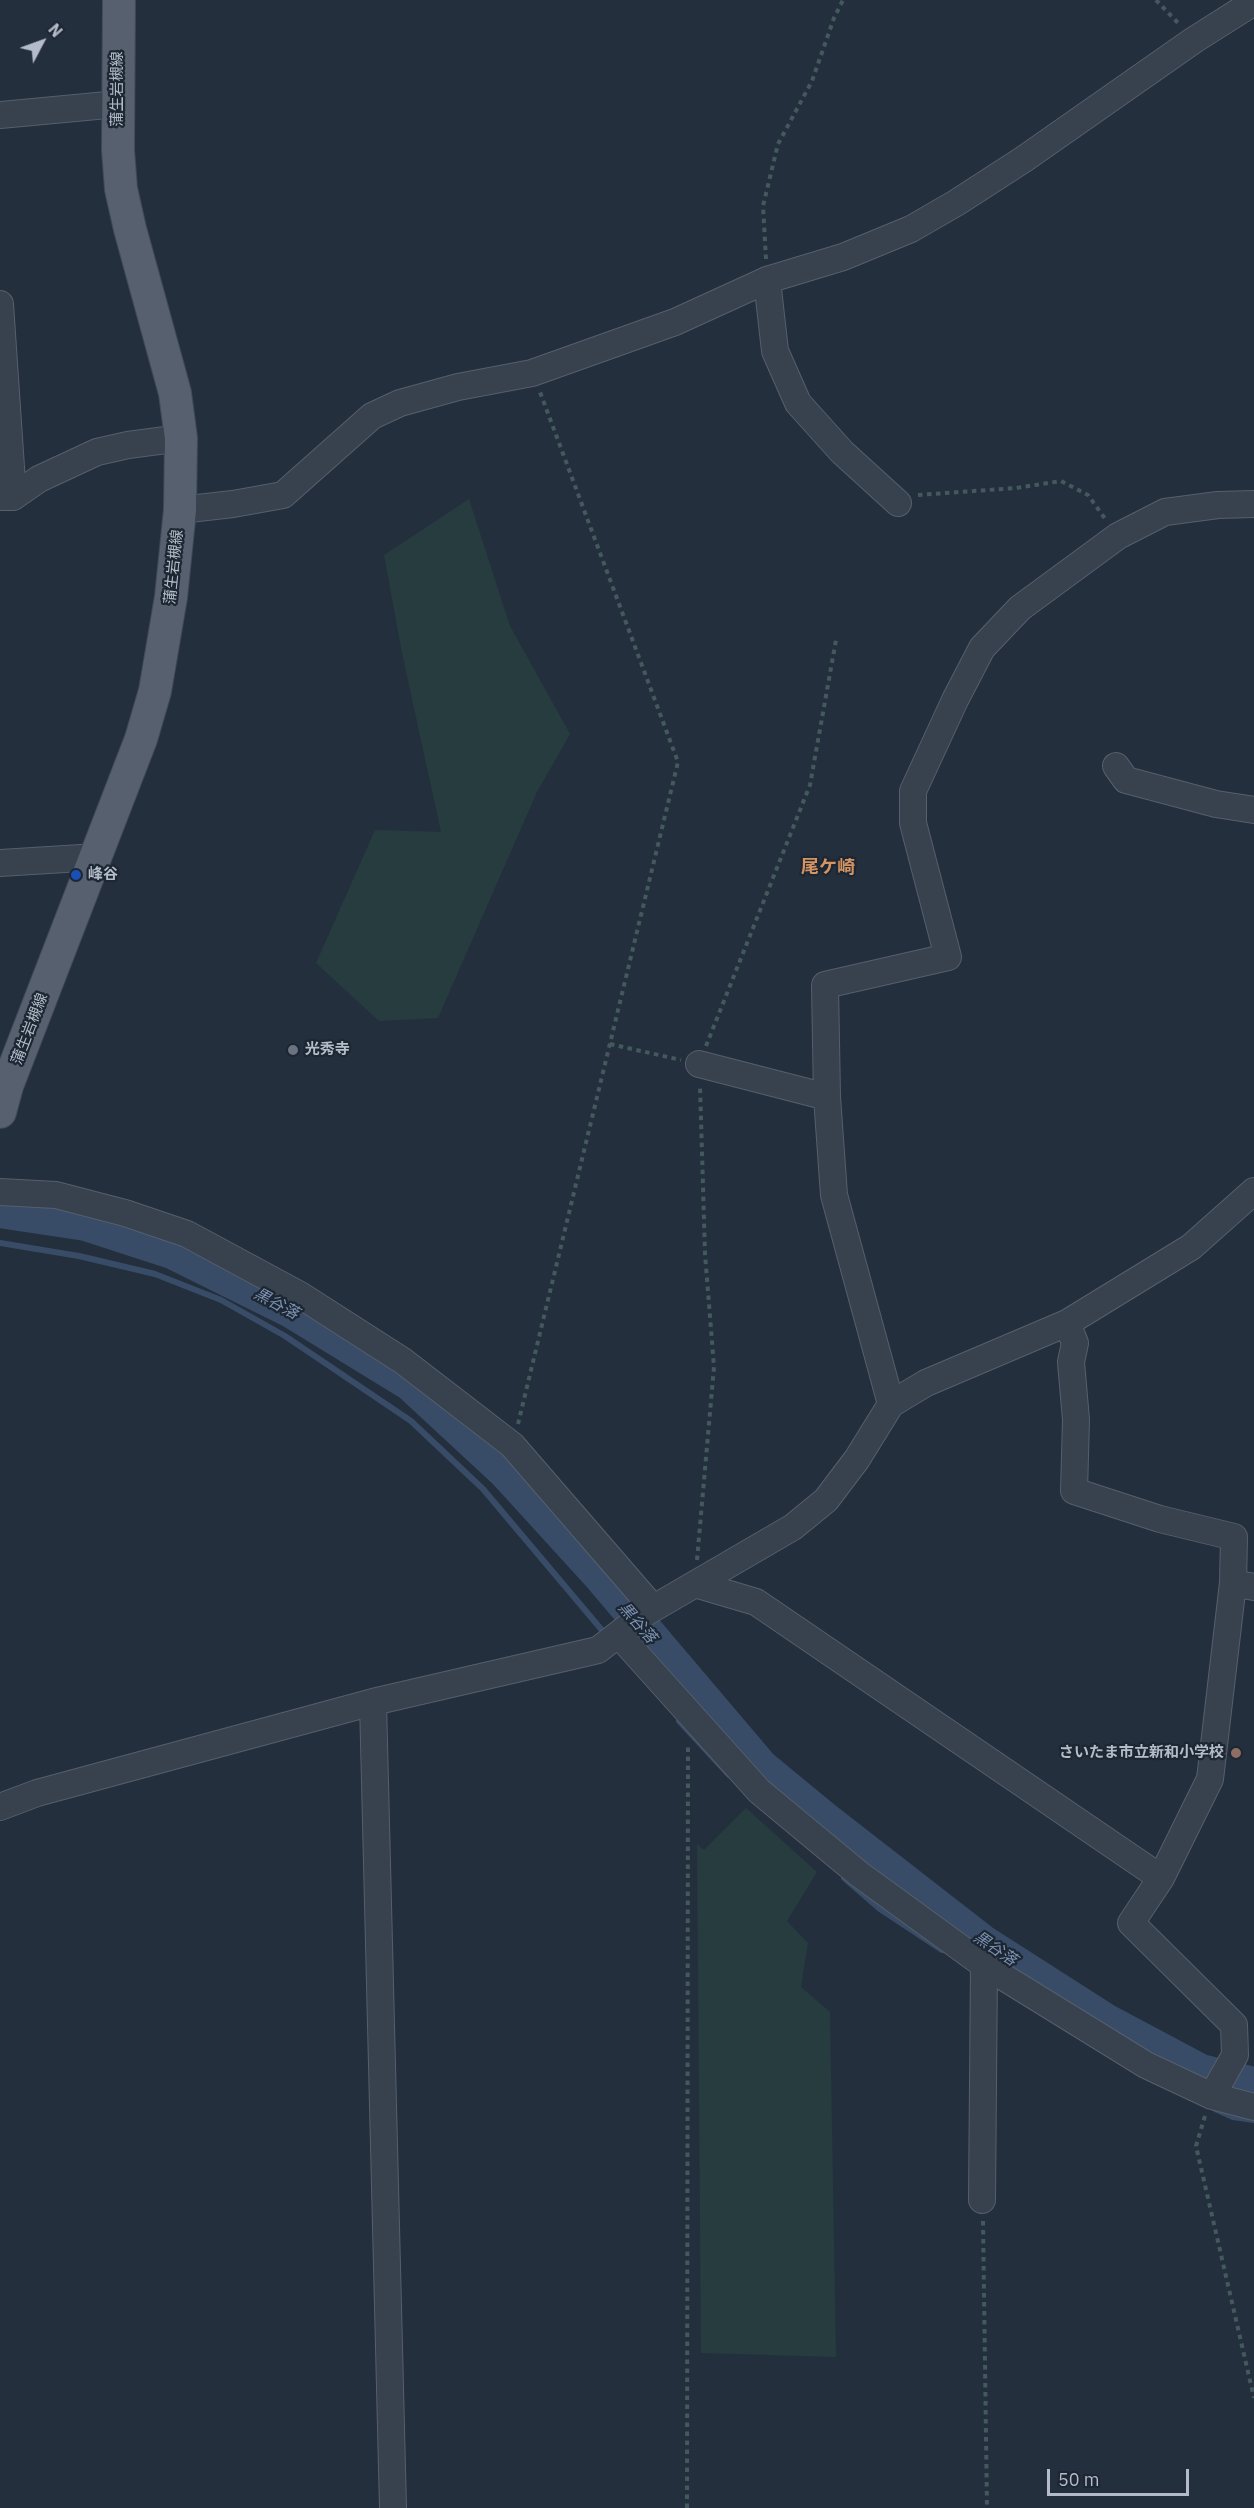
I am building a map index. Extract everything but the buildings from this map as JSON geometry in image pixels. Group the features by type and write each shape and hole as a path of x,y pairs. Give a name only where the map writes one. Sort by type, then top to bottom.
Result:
{"main road":[{"name":"蒲生岩槻線","path":"0,1112 7,1086 98,857 141,739 155,691 171,597 180,510 181,438 175,393 121,189 118,104 119,0"}],"street":[{"path":"180,510 283,495 372,416 400,403 458,387 532,373 675,322 767,280 843,257 911,229 1024,159 1194,40 1254,2"},
{"path":"0,115 118,104"},
{"path":"767,280 775,351 798,403 842,452 898,503"},
{"path":"0,304 7,497 97,452 128,444 181,438"},
{"path":"891,1404 834,1195 827,1097 825,986 948,957 912,823 913,791 982,648 1020,608 1118,536 1165,512 1218,504 1254,504"},
{"path":"1116,766 1126,780 1216,804 1254,810"},
{"path":"0,863 98,857"},
{"path":"699,1064 827,1097"},
{"path":"0,1807 38,1793 373,1702 598,1650 637,1621 695,1584 793,1527 826,1500 857,1459 891,1404 926,1383 1067,1323 1191,1247 1254,1191"},
{"path":"0,1192 57,1195 124,1213 187,1234 300,1295 403,1361 513,1445 637,1621 688,1711 759,1791 860,1874 984,1965 1146,2065 1212,2096 1254,2107"},
{"path":"1067,1323 1075,1343 1071,1362 1076,1420 1074,1491 1160,1519 1234,1537 1243,1585 1210,1779 1161,1878 1131,1923 1234,2025 1235,2055 1212,2096"},
{"path":"695,1584 756,1602 1161,1878"},
{"path":"373,1702 393,2508"},
{"path":"982,2200 984,1965"}],"path":[{"path":"767,280 763,206 778,144 812,81 834,18 843,0"},
{"path":"1156,0 1194,40"},
{"path":"513,1445 678,762 532,373"},
{"path":"898,503 913,495 952,494 1061,481 1088,495 1118,536"},
{"path":"695,1584 714,1367 705,1254 699,1064 810,786 836,639"},
{"path":"610,1044 699,1064"},
{"path":"687,2508 688,1711"},
{"path":"1212,2096 1196,2146 1254,2398"},
{"path":"982,2200 987,2508"}],"green space":[{"path":"469,499 510,626 570,734 537,792 438,1018 379,1021 316,963 375,830 441,832 402,653 384,555"},
{"path":"746,1808 817,1872 787,1921 808,1943 801,1987 830,2012 836,2357 701,2353 697,1844 704,1850"}],"waterway":[{"name":"黒谷落","path":"0,1211 86,1224 172,1252 291,1311 410,1384 505,1472 599,1575 761,1766 982,1941 1107,2021 1201,2071 1254,2084"},
{"path":"0,1243 79,1256 155,1274 221,1300 285,1336 411,1421 483,1489 606,1635"},
{"path":"679,1721 729,1775"},
{"path":"844,1878 880,1909 942,1950"},
{"path":"1215,2109 1233,2117 1254,2120"}],"place":[{"name":"峰谷","path":"76,875"},
{"name":"光秀寺","path":"293,1050"},
{"name":"さいたま市立新和小学校","path":"1236,1753"}],"district":[{"name":"尾ケ崎","path":"828,868"}]}
